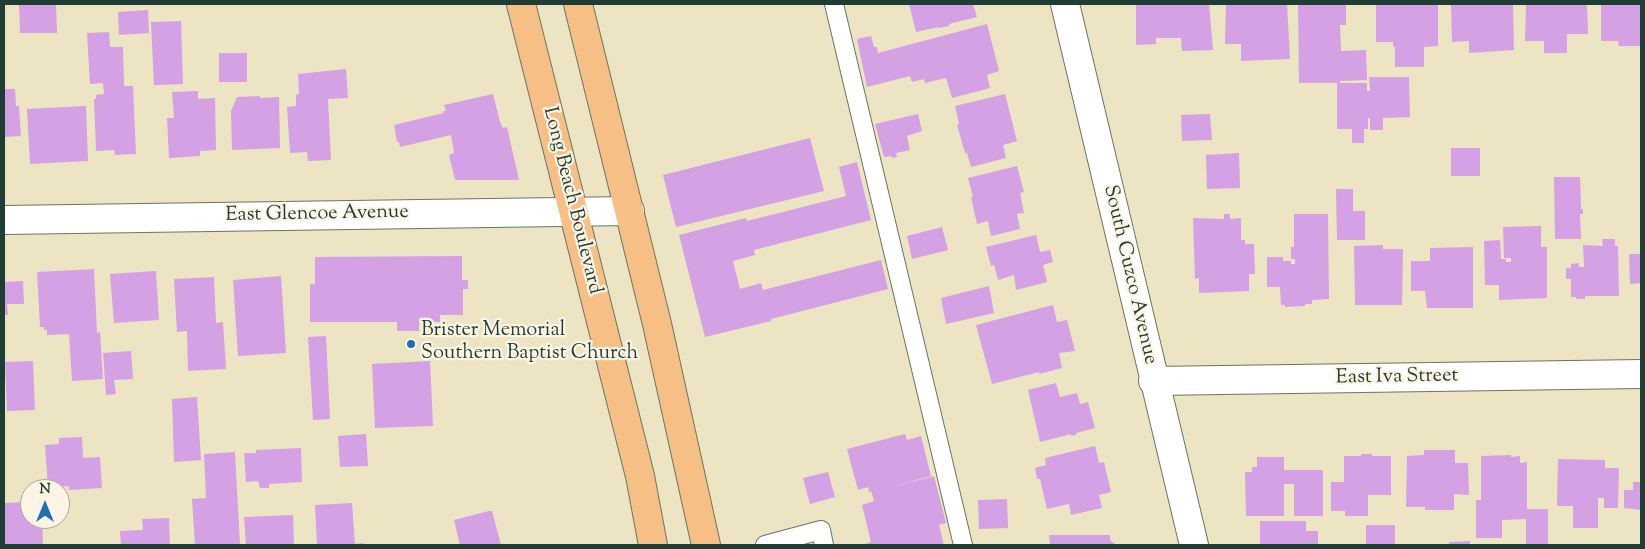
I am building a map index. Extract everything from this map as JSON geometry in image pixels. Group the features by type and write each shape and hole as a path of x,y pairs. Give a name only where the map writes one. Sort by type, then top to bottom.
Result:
{"main road":[{"name":"Long Beach Boulevard","path":"521,4 640,476 653,545"},
{"path":"578,4 630,211 706,545"}],"street":[{"name":"South Cuzco Avenue","path":"1065,4 1153,381 1194,545"},
{"name":"East Glencoe Avenue","path":"4,220 630,211"},
{"name":"East Iva Street","path":"1153,381 1641,374"}],"lane":[{"path":"834,4 963,545"},
{"path":"765,545 821,530 824,545"}],"building":[{"path":"19,4 56,4 57,33 20,33"},
{"path":"909,4 973,4 977,17 949,24 949,26 916,32"},
{"path":"1136,4 1209,4 1213,50 1182,51 1181,38 1156,38 1156,44 1136,45"},
{"path":"1226,4 1287,4 1290,59 1241,61 1241,44 1225,44"},
{"path":"1298,4 1346,4 1346,25 1340,25 1341,51 1366,50 1367,80 1340,81 1340,83 1367,83 1367,91 1370,91 1369,77 1409,77 1410,117 1383,118 1383,130 1370,130 1370,118 1368,118 1368,129 1364,129 1364,143 1352,143 1352,129 1337,129 1337,83 1299,83"},
{"path":"1376,4 1438,4 1438,46 1424,47 1424,67 1395,67 1395,47 1393,47 1393,42 1376,42"},
{"path":"1451,4 1513,4 1514,50 1469,53 1469,41 1452,42"},
{"path":"1526,4 1587,4 1588,34 1567,34 1567,53 1544,53 1544,41 1525,41"},
{"path":"1601,4 1641,4 1641,46 1619,46 1618,41 1601,41"},
{"path":"148,10 149,33 119,35 118,12"},
{"path":"181,21 183,84 154,85 151,22"},
{"path":"987,24 999,71 987,75 990,88 952,98 946,78 925,83 924,79 912,82 910,76 867,87 857,39 871,36 878,53"},
{"path":"109,32 110,47 123,47 124,86 133,86 136,154 115,155 114,150 96,151 94,99 96,99 96,95 104,94 103,83 90,84 87,33"},
{"path":"219,53 247,53 247,82 219,82"},
{"path":"346,69 348,98 328,99 331,160 308,161 307,152 290,153 287,107 296,106 296,95 299,94 298,74"},
{"path":"4,89 15,89 16,106 19,106 21,136 4,137"},
{"path":"198,91 198,99 215,98 216,150 200,151 200,156 169,158 167,118 174,118 172,92"},
{"path":"493,94 500,122 503,128 507,127 519,180 455,180 449,155 454,153 451,135 400,147 399,142 397,142 394,125 444,113 443,111 446,111 444,105"},
{"path":"1005,94 1017,141 1003,145 1006,158 971,167 957,125 959,124 955,106"},
{"path":"260,96 260,98 279,97 280,148 232,150 231,111 237,97"},
{"path":"86,106 88,161 30,164 27,109"},
{"path":"918,114 922,131 907,136 910,150 896,153 897,157 884,157 875,124"},
{"path":"1210,114 1212,140 1182,141 1181,115"},
{"path":"810,138 824,191 676,227 663,175"},
{"path":"1451,148 1480,148 1480,176 1451,176"},
{"path":"1239,153 1240,188 1207,189 1206,155"},
{"path":"857,162 871,220 754,250 755,255 733,261 740,289 761,283 763,290 881,260 888,289 705,337 679,235 746,218 747,221 846,196 839,167"},
{"path":"1017,166 1024,192 1020,193 1024,213 1017,214 1020,229 991,236 988,221 977,224 968,178"},
{"path":"1554,177 1580,177 1581,209 1583,209 1583,214 1580,214 1581,239 1555,239"},
{"path":"1336,189 1353,189 1353,211 1365,211 1365,240 1337,240"},
{"path":"1224,214 1230,214 1230,219 1241,218 1241,240 1245,240 1245,244 1254,244 1255,274 1249,274 1249,291 1199,293 1199,278 1195,279 1193,218 1224,219"},
{"path":"1294,214 1328,214 1329,299 1312,300 1312,304 1305,304 1305,306 1285,307 1285,305 1281,305 1280,287 1267,287 1267,257 1283,257 1283,261 1291,261 1291,264 1295,264 1295,259 1291,259 1291,247 1294,247"},
{"path":"1541,226 1541,247 1547,247 1547,298 1499,300 1499,285 1485,285 1484,241 1500,240 1501,259 1511,262 1511,258 1504,258 1503,227"},
{"path":"942,227 948,250 912,259 907,236"},
{"path":"1036,235 1040,252 1050,250 1053,262 1043,265 1047,282 1016,290 1014,275 998,280 994,265 991,266 986,247"},
{"path":"1602,239 1615,239 1615,246 1618,246 1619,296 1585,296 1585,299 1571,297 1571,279 1566,279 1566,268 1571,268 1571,264 1579,263 1579,267 1584,267 1583,245 1603,246"},
{"path":"1383,245 1383,249 1403,249 1402,305 1355,305 1354,246"},
{"path":"1473,247 1473,308 1427,308 1425,291 1411,291 1411,261 1430,261 1430,248"},
{"path":"1629,254 1641,254 1641,283 1630,284"},
{"path":"462,256 462,280 468,280 468,289 463,289 463,315 440,315 440,322 419,322 419,331 397,331 397,322 310,322 310,284 315,284 315,257"},
{"path":"94,269 97,333 100,332 103,379 72,381 69,334 47,335 47,330 44,330 44,327 40,327 37,272"},
{"path":"156,271 159,320 114,323 110,274"},
{"path":"281,276 286,353 238,356 233,280"},
{"path":"214,277 216,323 223,322 226,369 188,371 187,331 177,332 174,279"},
{"path":"23,281 24,304 7,304 8,315 4,315 4,282"},
{"path":"989,286 994,313 946,324 941,298"},
{"path":"1053,305 1057,322 1067,320 1075,351 1059,353 1062,368 992,384 976,325"},
{"path":"326,336 330,419 313,420 308,337"},
{"path":"131,351 133,379 114,380 116,394 106,395 103,353"},
{"path":"33,361 35,410 7,411 5,362"},
{"path":"430,361 433,426 375,428 372,364"},
{"path":"1056,383 1060,397 1077,393 1080,404 1088,402 1095,428 1076,433 1076,435 1071,436 1071,434 1040,442 1028,390"},
{"path":"197,397 201,460 174,462 172,399"},
{"path":"366,434 368,466 340,467 338,436"},
{"path":"905,434 907,440 921,436 931,476 883,489 934,476 946,523 939,525 944,545 863,545 871,542 862,505 874,501 868,487 858,490 847,449"},
{"path":"82,437 83,458 100,457 102,488 70,490 70,479 47,479 45,445 59,444 59,438"},
{"path":"1095,446 1099,463 1104,462 1111,492 1099,495 1102,508 1071,515 1069,504 1047,509 1040,479 1037,479 1035,468 1046,465 1045,458"},
{"path":"301,448 302,482 269,484 269,488 260,488 258,481 246,482 244,453 256,453 256,450"},
{"path":"1424,450 1455,450 1455,463 1468,463 1469,495 1454,494 1454,510 1425,510 1425,507 1406,507 1407,456 1424,455"},
{"path":"235,452 240,545 195,545 192,499 206,498 204,454"},
{"path":"1361,454 1391,456 1391,495 1368,495 1368,516 1345,516 1345,511 1331,511 1331,482 1344,482 1344,456 1361,456"},
{"path":"1511,455 1511,457 1520,456 1520,463 1527,462 1527,509 1548,509 1548,545 1526,545 1526,519 1502,520 1502,538 1476,538 1476,500 1481,500 1481,456"},
{"path":"1257,457 1284,457 1284,470 1323,470 1323,516 1294,516 1294,484 1284,484 1284,516 1246,516 1245,472 1252,472 1252,467 1257,467"},
{"path":"1558,459 1605,460 1605,468 1619,468 1618,508 1604,508 1604,498 1598,498 1598,528 1573,528 1573,506 1557,506"},
{"path":"828,472 835,497 810,504 803,478"},
{"path":"1633,482 1641,482 1641,510 1624,508 1624,490 1633,490"},
{"path":"1007,499 1008,528 979,529 978,500"},
{"path":"20,502 20,529 42,529 43,545 4,545 4,503"},
{"path":"352,503 355,544 363,543 363,545 317,545 315,505"},
{"path":"492,511 501,545 460,545 454,520"},
{"path":"293,515 294,545 246,545 244,517"},
{"path":"169,518 170,545 121,545 120,531 143,530 142,519"},
{"path":"1260,521 1306,521 1306,531 1318,531 1318,545 1260,545"},
{"path":"1366,525 1395,525 1395,545 1366,545"},
{"path":"1049,535 1110,535 1110,540 1116,545 1050,545"},
{"path":"1470,541 1470,545 1449,545 1449,542"}],"place":[{"name":"Brister Memorial Southern Baptist Church","path":"411,344"}]}
